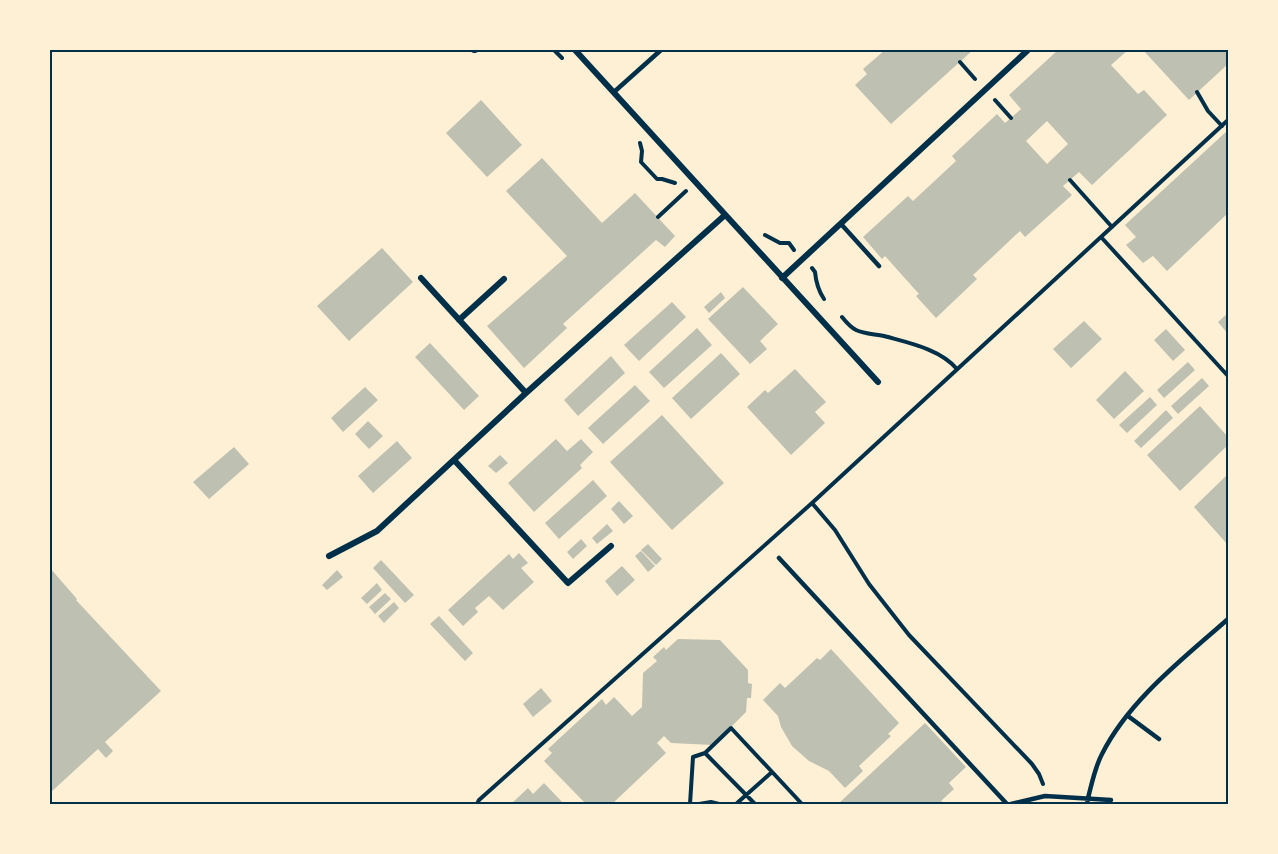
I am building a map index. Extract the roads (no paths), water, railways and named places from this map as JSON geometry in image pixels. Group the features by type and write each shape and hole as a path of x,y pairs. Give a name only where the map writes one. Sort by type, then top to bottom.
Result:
{"street":[{"path":"575,50 878,382"},
{"path":"782,278 1028,50"},
{"path":"329,556 377,531 526,393 725,215"},
{"path":"420,278 526,393"},
{"path":"459,320 504,279"},
{"path":"454,460 568,583 611,546"}],"lane":[{"path":"614,92 661,50"},
{"path":"840,224 879,266"},
{"path":"779,558 1009,804 1045,796 1111,800"},
{"path":"1087,804 1101,756 1115,731 1156,684 1228,619"},
{"path":"1128,716 1159,739"}]}
